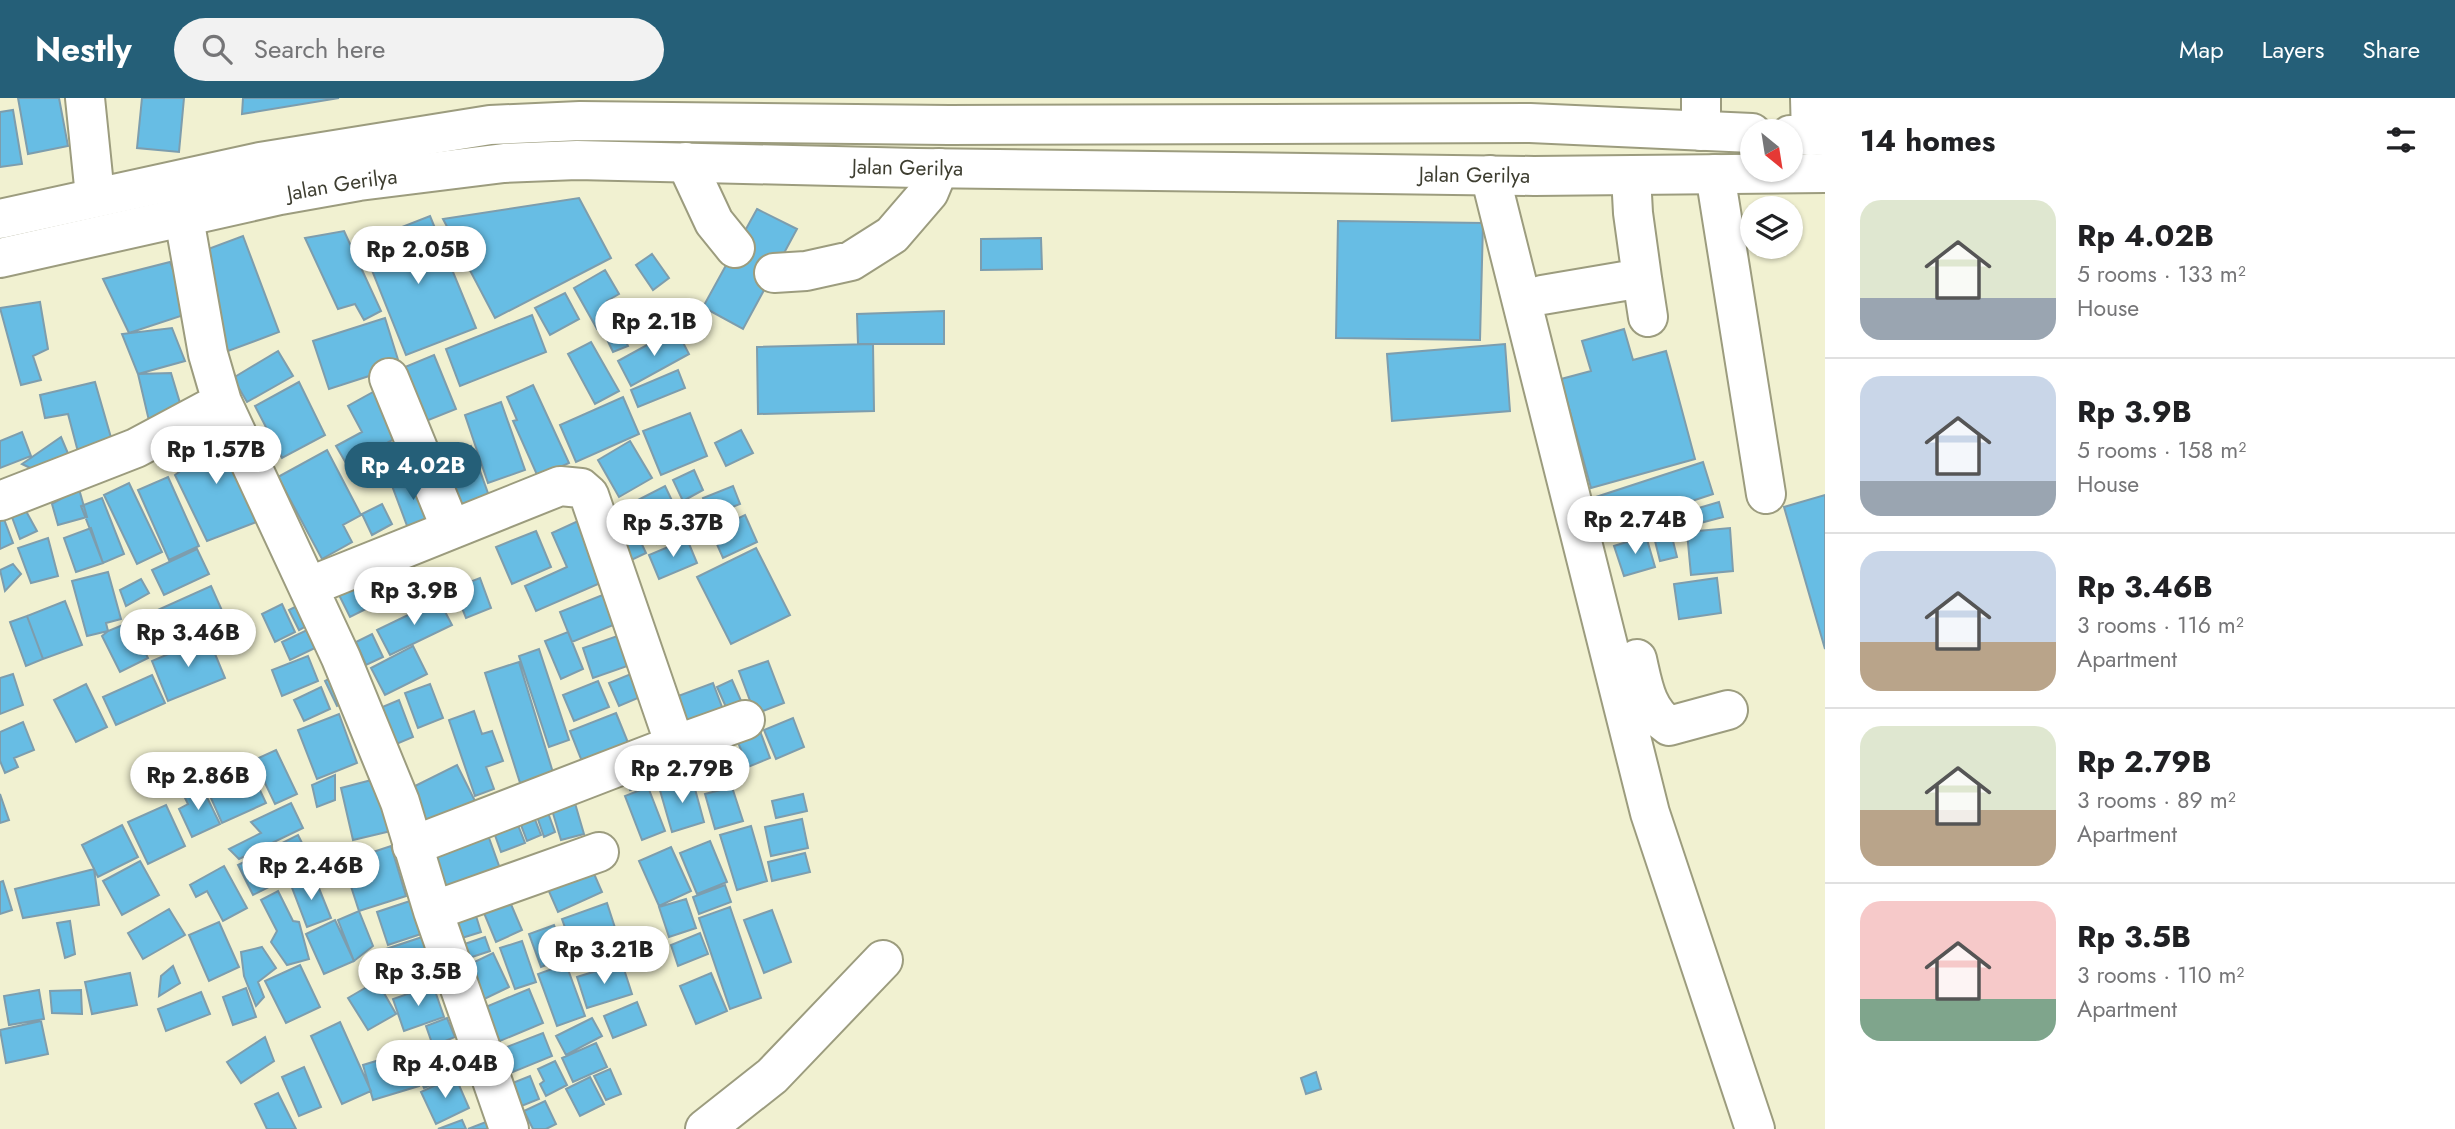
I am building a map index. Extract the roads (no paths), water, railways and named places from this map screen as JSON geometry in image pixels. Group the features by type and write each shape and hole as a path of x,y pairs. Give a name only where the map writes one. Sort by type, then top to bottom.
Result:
{"main road":[{"path":"85,98 95,196"},
{"path":"1809,135 1810,98"},
{"name":"Jalan Gerilya","path":"0,219 95,196 284,157 490,125 580,121 944,125 1530,123 1701,114 1740,129"},
{"path":"774,273 806,271 851,261 892,235 929,192 939,168 944,125"},
{"name":"Jalan Gerilya","path":"0,258 280,195 359,181 504,163 577,160 939,168 1631,176 1825,173"},
{"path":"686,162 714,222 735,248"},
{"path":"1716,174 1766,494"},
{"path":"1502,175 1542,295 1557,383 1593,516 1630,632 1648,703 1661,721 1669,726 1728,710"},
{"path":"1502,175 1650,813 1755,1129"},
{"path":"1631,176 1633,213 1648,317"},
{"path":"184,218 208,354 222,402 341,658 390,778 509,1129"},
{"path":"1542,295 1642,278"},
{"path":"389,378 451,529"},
{"path":"0,501 136,448 222,402"},
{"path":"308,587 560,486 581,488 589,495 675,745"},
{"path":"412,846 745,720"},
{"path":"433,911 598,852"},
{"path":"705,1129 772,1076 883,960"}]}
